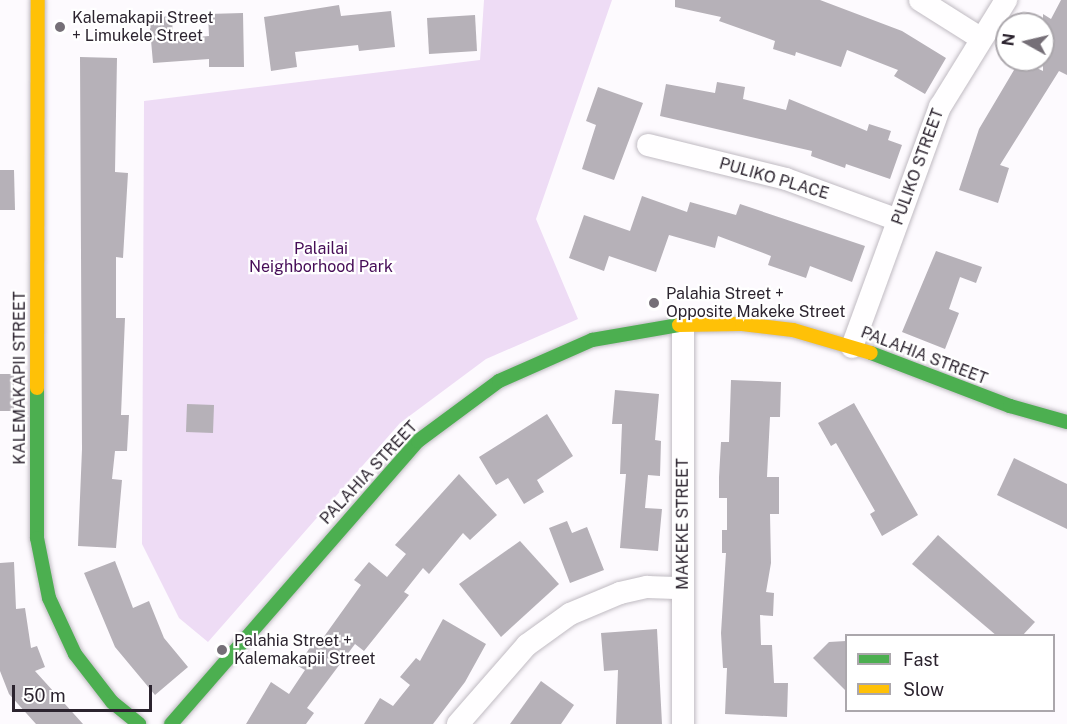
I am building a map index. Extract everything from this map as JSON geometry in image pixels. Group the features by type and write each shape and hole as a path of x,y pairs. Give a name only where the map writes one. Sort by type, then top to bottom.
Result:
{"street":[{"name":"KALEMAKAPII STREET","path":"38,0 38,548 49,598 75,654 112,702 140,724"},
{"path":"920,0 980,38"},
{"name":"PULIKO STREET","path":"852,347 940,107 980,38 1006,0"},
{"name":"PULIKO PLACE","path":"648,145 786,179 898,220"},
{"name":"PALAHIA STREET","path":"171,724 383,479 456,409 544,358 602,338 683,324 742,324 793,330 852,347 1010,406 1067,422"},
{"name":"MAKEKE STREET","path":"683,324 683,724"},
{"path":"458,724 526,645 570,614 620,593 647,587 683,588"}],"green space":[{"name":"Palailai Neighborhood Park","path":"484,0 612,0 536,219 578,319 486,359 400,423 208,642 179,618 142,544 144,101 480,60"}],"building":[{"path":"675,0 820,0 902,31 946,58 925,94 894,76 898,70 847,50 841,67 796,52 795,56 773,49 775,41 719,21 721,17 675,7"},
{"path":"1061,0 1067,0 1067,75 1059,71 1000,165 1009,168 998,203 959,190 979,129 1013,72 1055,72 1055,12"},
{"path":"339,5 341,16 391,11 395,47 359,51 358,45 295,52 297,67 271,71 264,17"},
{"path":"243,13 244,67 209,67 209,59 153,63 149,18 172,16 173,39 209,36 208,14"},
{"path":"475,15 477,51 429,54 427,18"},
{"path":"80,57 117,58 115,172 128,173 123,258 116,257 116,318 125,318 121,415 129,415 127,451 115,451 112,479 122,480 116,548 78,546 82,449"},
{"path":"717,82 745,87 743,99 786,110 789,99 867,131 869,124 891,131 888,140 902,145 890,179 846,164 845,168 811,156 812,151 660,116 666,84 715,93"},
{"path":"598,87 643,103 614,180 582,169 596,125 586,121"},
{"path":"0,170 14,170 15,210 0,210"},
{"path":"642,196 687,212 690,202 736,215 740,204 865,246 852,282 810,266 806,278 768,265 771,256 718,236 715,248 669,235 656,272 609,256 604,271 569,258 584,215 630,231"},
{"path":"936,251 982,267 976,283 960,277 949,309 959,313 945,349 902,332"},
{"path":"0,374 14,374 14,411 0,411"},
{"path":"731,380 781,382 780,417 770,417 767,477 779,477 779,514 770,514 771,563 766,592 774,593 773,616 760,615 761,645 772,645 774,683 788,683 787,717 725,714 727,668 723,668 721,633 726,553 722,553 722,530 727,530 727,498 719,498 719,477 721,442 729,442"},
{"path":"615,390 659,394 655,440 661,441 660,476 648,475 645,508 662,509 658,551 620,548 626,474 620,474 622,424 612,424"},
{"path":"854,403 918,515 882,536 870,514 875,511 836,443 831,446 818,423"},
{"path":"187,404 214,405 213,433 186,432"},
{"path":"547,414 573,456 537,480 544,492 524,504 508,478 496,485 479,457"},
{"path":"1014,458 1067,484 1067,529 997,495"},
{"path":"459,474 497,515 470,540 463,533 429,574 423,568 404,592 409,595 364,651 355,644 307,708 314,713 306,724 246,724 271,682 289,694 305,670 298,666 318,635 323,638 361,585 354,580 369,562 387,577 406,554 395,545"},
{"path":"567,521 572,533 587,527 604,570 570,583 549,528"},
{"path":"938,535 1035,622 1024,634 995,634 912,564"},
{"path":"520,541 559,584 501,637 459,584"},
{"path":"115,561 133,608 149,601 164,638 188,667 155,695 115,647 84,573"},
{"path":"14,562 16,609 25,608 31,648 37,646 45,667 35,671 83,724 36,724 9,694 0,671 0,563"},
{"path":"443,619 486,644 465,682 433,724 364,724 380,698 393,706 410,685 400,677 416,658 420,661"},
{"path":"657,629 662,724 616,724 618,670 604,671 601,633"},
{"path":"845,641 845,690 813,658 829,642"},
{"path":"541,681 574,705 561,724 510,724"}],"traffic: fast":[{"path":"171,724 418,441 499,381 592,340 679,325"},
{"path":"871,353 1010,406 1067,422"},
{"path":"37,388 37,538 49,598 75,654 112,702 139,724"}],"traffic: slow":[{"path":"37,388 38,0"},
{"path":"679,325 742,324 793,330 871,353"}],"place":[{"name":"Kalemakapii Street + Limukele Street","path":"60,27"},
{"name":"Palahia Street + Opposite Makeke Street","path":"654,303"},
{"name":"Palahia Street + Kalemakapii Street","path":"222,650"}]}
